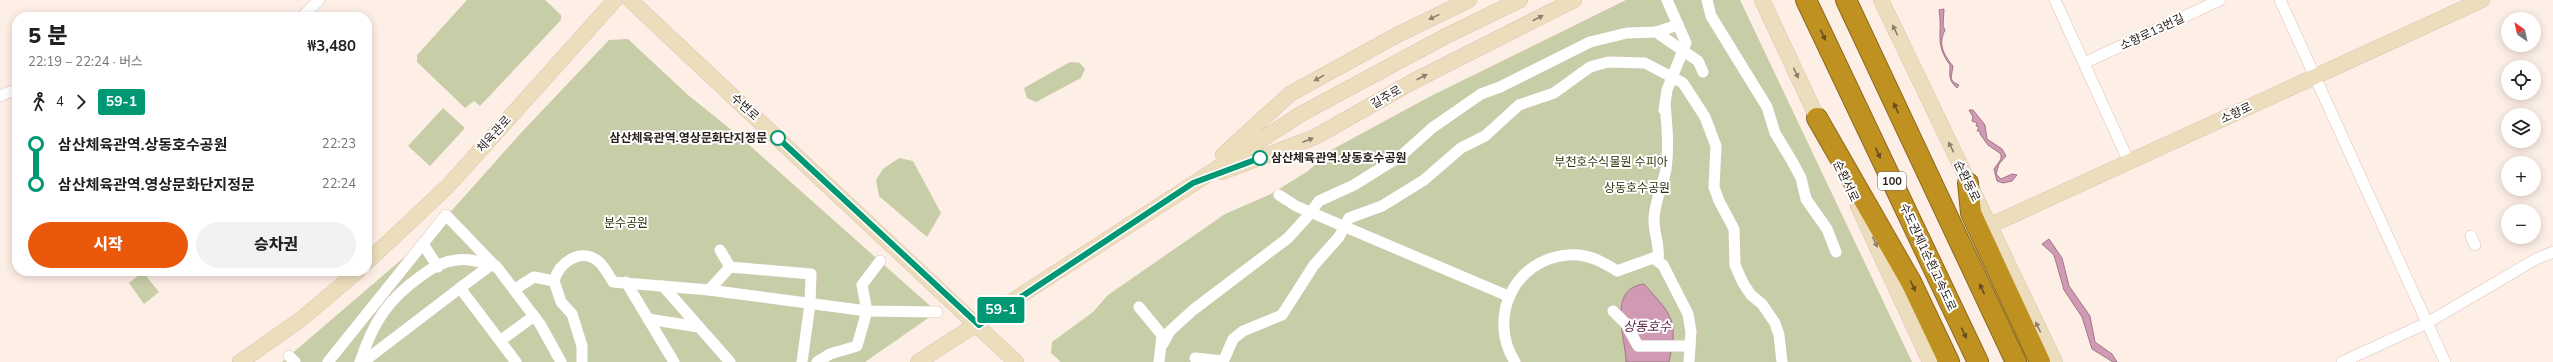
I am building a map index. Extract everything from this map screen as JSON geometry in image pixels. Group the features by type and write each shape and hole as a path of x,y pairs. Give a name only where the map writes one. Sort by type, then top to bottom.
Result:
{"highway":[{"name":"수도권제1순환고속도로","path":"1806,0 1978,362"},
{"path":"1846,0 2016,362"},
{"path":"1817,118 1911,282 1949,362"},
{"path":"1968,183 1971,213 2040,362"}],"street":[{"path":"307,12 319,0"},
{"name":"체육관로","path":"372,257 448,186 615,0"},
{"name":"수변로","path":"630,0 979,325 1016,362"},
{"name":"길주로","path":"1193,183 1290,94 1397,35 1469,0"},
{"name":"길주로","path":"918,362 979,325 1193,183 1301,114 1446,36 1520,0"},
{"name":"길주로","path":"1193,183 1315,137 1412,82 1574,0"},
{"path":"1663,119 1664,104 1672,76 1686,43 1667,0"},
{"path":"1707,0 1711,16 1767,107 1775,133 1801,178 1806,198 1827,229 1836,252"},
{"name":"순환동로","path":"1881,0 2055,362"},
{"path":"2055,0 2129,162"},
{"name":"소향로13번길","path":"2084,63 2220,0"},
{"path":"2280,0 2445,362"},
{"name":"소향로","path":"1989,226 2482,0"},
{"name":"순환서로","path":"1762,1 1930,362"},
{"path":"1159,362 1163,344 1170,332 1224,284 1270,253 1310,213 1319,201 1354,185 1402,155 1432,128 1481,94 1500,88 1590,42 1627,33 1656,32 1678,25"},
{"path":"1656,32 1682,52 1698,61 1703,72"},
{"path":"1195,358 1223,362 1233,339 1243,331 1282,315 1314,265 1332,246 1349,218 1382,206 1424,180 1461,148 1485,136 1519,105 1554,93 1590,67 1608,62 1634,62 1645,63 1683,83 1690,91 1711,132 1716,146 1714,187 1719,201 1734,229 1735,265 1743,283 1751,295 1762,304 1775,323 1779,335 1782,362"},
{"path":"0,96 12,91"},
{"path":"1658,260 1659,251 1654,220 1655,206 1666,170 1668,152 1664,104"},
{"path":"1279,196 1310,213 1508,296"},
{"path":"328,362 446,215 515,289 534,316 561,362"},
{"path":"423,244 438,267"},
{"path":"720,250 730,266"},
{"path":"2342,362 2427,323 2536,259 2553,252"},
{"path":"582,362 582,346 572,314 561,302 554,281 561,266 571,258 586,256 597,260 613,282 709,290 867,311 937,312"},
{"path":"1515,362 1508,349 1503,324 1508,296 1525,273 1542,262 1559,256 1587,256 1617,271 1653,258 1658,260 1663,265 1688,314 1691,332 1689,362"},
{"path":"360,362 370,333 386,306 405,288 431,269 456,260 493,266"},
{"path":"817,362 830,354 857,346 867,311 862,285 880,261"},
{"path":"363,362 460,288 493,266"},
{"path":"709,290 730,266"},
{"path":"730,266 811,274 810,304 802,362"},
{"path":"240,362 300,320 352,276"},
{"path":"515,289 534,277 554,281"},
{"path":"626,282 674,362"},
{"path":"663,286 730,362"},
{"path":"460,288 516,362"},
{"path":"1140,307 1160,330 1163,344"},
{"path":"1616,313 1632,333 1638,346 1678,345"},
{"path":"500,341 534,316"},
{"path":"648,319 699,327"}],"green space":[{"path":"467,0 545,0 561,15 561,20 480,106 474,101 465,108 417,62 417,55"},
{"name":"상동호수공원","path":"1626,0 1740,0 1912,362 1061,362 1051,353 1052,342 1093,312 1108,295 1225,214 1271,194 1308,171 1333,149 1429,97"},
{"name":"분수공원","path":"628,39 688,95 739,136 937,312 865,362 282,362 429,236 520,134 609,40"},
{"path":"1070,62 1080,63 1085,69 1081,78 1036,102 1027,98 1024,88"},
{"path":"443,108 465,128 430,166 408,146"},
{"path":"899,158 913,161 941,213 927,237 879,196 876,180 883,169"},
{"path":"138,276 146,276 159,292 144,304 129,283"}],"water":[{"path":"1944,9 1943,26 1945,30 1942,44 1944,53 1953,66 1951,78 1953,82 1959,85 1957,88 1951,80 1950,65 1942,50 1940,38 1939,10"},
{"path":"1969,110 1973,110 1985,125 1987,139 2002,149 2006,156 1999,164 1996,174 2001,179 2012,174 2017,175 2012,181 2003,183 1997,181 1994,169 2001,159 2001,154 1988,145 1980,134 1980,131 1977,131 1979,127 1976,126 1977,123 1972,121 1973,117"},
{"path":"2049,239 2062,258 2069,286 2090,316 2095,342 2112,354 2117,362 2113,362 2092,349 2082,317 2064,290 2054,255 2042,244"},
{"name":"상동호수","path":"1644,284 1661,303 1673,326 1672,347 1669,362 1626,362 1621,316 1622,305 1625,295 1632,288"}],"bus line":[{"name":"59-1","path":"778,138 979,325 1193,183 1260,158"}],"place":[{"name":"삼산체육관역.영상문화단지정문","path":"778,138"},
{"name":"삼산체육관역.상동호수공원","path":"1260,158"}],"park label":[{"name":"부천호수식물원 수피아","path":"1611,162"}]}
